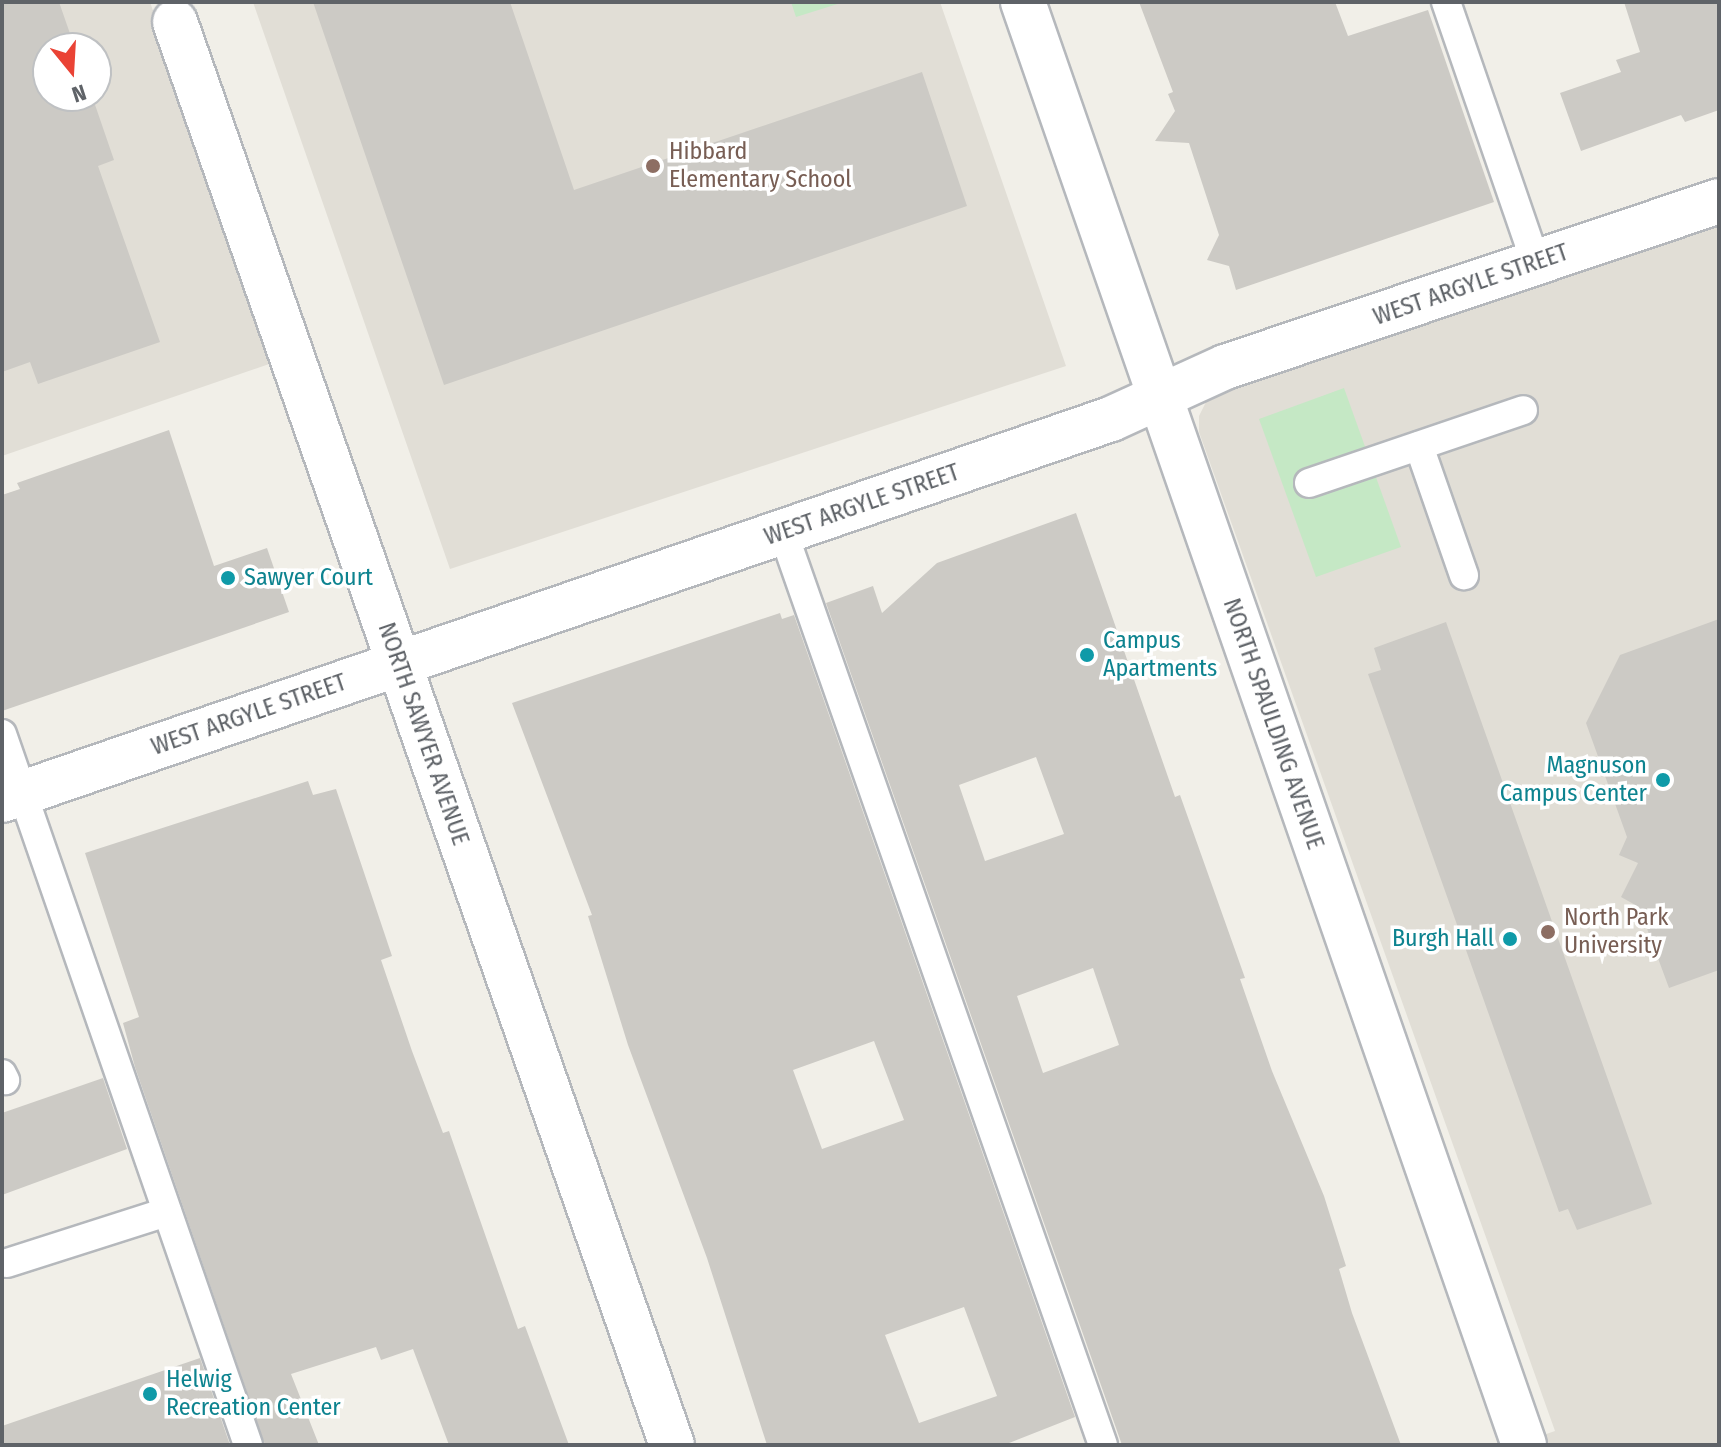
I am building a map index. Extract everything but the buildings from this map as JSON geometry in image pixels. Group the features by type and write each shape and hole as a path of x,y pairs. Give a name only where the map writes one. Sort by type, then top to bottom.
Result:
{"street":[{"name":"NORTH SPAULDING AVENUE","path":"1023,2 1524,1445"},
{"name":"NORTH SAWYER AVENUE","path":"172,12 672,1445"},
{"name":"WEST ARGYLE STREET","path":"12,796 1111,419 1225,367 1719,201"}],"lane":[{"path":"1446,2 1536,263"},
{"path":"1309,483 1523,410"},
{"path":"1419,446 1464,575"},
{"path":"783,532 1103,1445"},
{"path":"2,734 12,796 167,1212 248,1445"},
{"path":"7,1263 167,1212"}],"shaded area":[{"path":"2,2 150,2 275,362 2,456"},
{"name":"Hibbard Elementary School","path":"253,2 940,2 1066,366 450,569"},
{"name":"North Park University","path":"1719,224 1719,1445 1515,1445 1555,1431 1199,432 1199,416 1206,402 1220,392"}],"green space":[{"path":"791,2 844,2 796,17"},
{"path":"1344,388 1401,547 1316,577 1259,419"}],"place":[{"name":"Hibbard Elementary School","path":"653,166"},
{"name":"Sawyer Court","path":"228,578"},
{"name":"Campus Apartments","path":"1087,655"},
{"name":"Magnuson Campus Center","path":"1663,780"},
{"name":"North Park University","path":"1548,932"},
{"name":"Burgh Hall","path":"1510,939"},
{"name":"Helwig Recreation Center","path":"150,1394"}]}
